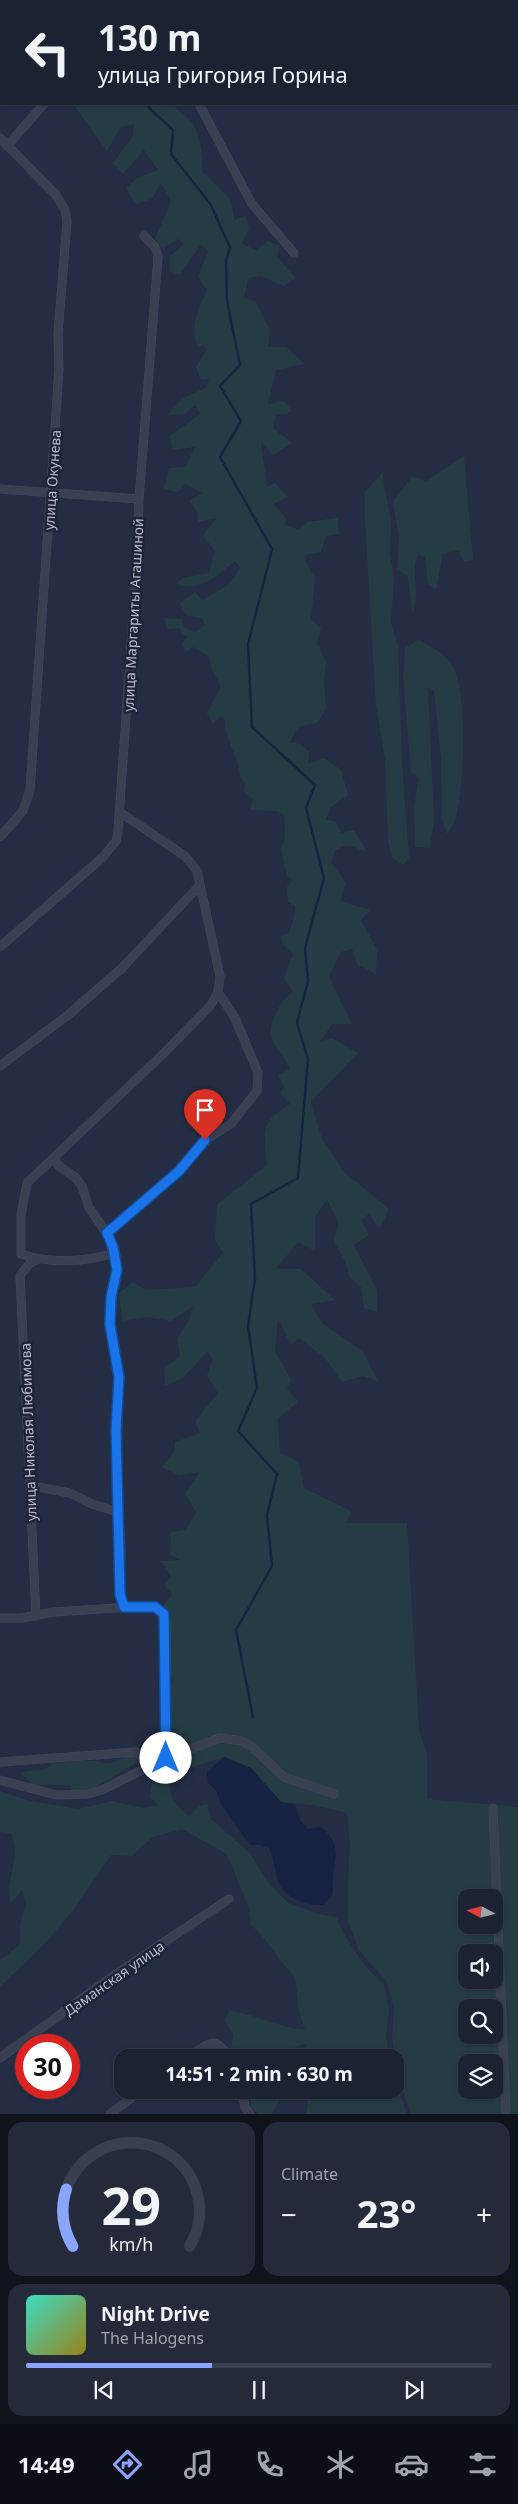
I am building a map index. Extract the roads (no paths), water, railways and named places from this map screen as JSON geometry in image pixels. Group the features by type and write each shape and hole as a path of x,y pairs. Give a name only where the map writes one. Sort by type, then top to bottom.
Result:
{"street":[{"path":"2,141 43,105"},
{"path":"200,105 252,204 294,253"},
{"name":"улица Окунева","path":"0,837 23,811 30,790 59,369 58,334 67,221 66,210 56,194 2,141"},
{"name":"улица Маргариты Агашиной","path":"0,947 103,857 116,841 121,813 138,559 139,499 158,257 155,247 144,236"},
{"path":"0,489 139,499"},
{"path":"114,1253 82,1260 40,1258 20,1254 21,1215 26,1183 163,1054 210,1005 218,992 220,976 197,870 185,856 121,813"},
{"path":"0,1066 67,1016 122,968 199,886"},
{"path":"107,1233 179,1171 205,1140 231,1124 257,1092 258,1073 235,1018 218,992"},
{"path":"54,1158 61,1168 79,1181 89,1208 107,1233 114,1253 117,1270 111,1297 110,1325 119,1377 116,1430 120,1594 124,1607"},
{"name":"улица Николая Любимова","path":"36,1616 32,1486 20,1276 29,1264 40,1258"},
{"path":"32,1486 70,1494 92,1504 118,1512"},
{"path":"0,1618 124,1607 155,1607 164,1614 166,1758"},
{"path":"0,1780 66,1796 102,1790 166,1758 209,1740 232,1738 252,1747 284,1777 334,1794"},
{"path":"0,1762 136,1752 141,1756 146,1768"},
{"path":"493,1808 506,2114"},
{"name":"Даманская улица","path":"0,2058 116,1974 229,1899"},
{"path":"201,2049 210,2043 216,2042 223,2049"},
{"path":"110,2114 130,2099"},
{"path":"244,2099 245,2107 250,2114"}],"water":[{"path":"224,1757 251,1768 281,1802 295,1804 300,1820 308,1829 321,1827 330,1836 335,1846 336,1856 332,1896 324,1905 310,1904 289,1896 277,1878 269,1848 260,1845 250,1845 220,1803 217,1792 208,1783 207,1772"}],"waterway":[{"path":"149,105 149,108 173,130 171,154 211,205 230,248 226,261 227,301 240,365 220,386 241,421 220,457 272,549 248,644 252,727 315,785 306,808 324,878 305,948 308,981 297,1023 308,1059 298,1178 251,1204 255,1279 248,1326 257,1388 238,1431 277,1474 267,1515 272,1566 236,1630 253,1717"}]}
